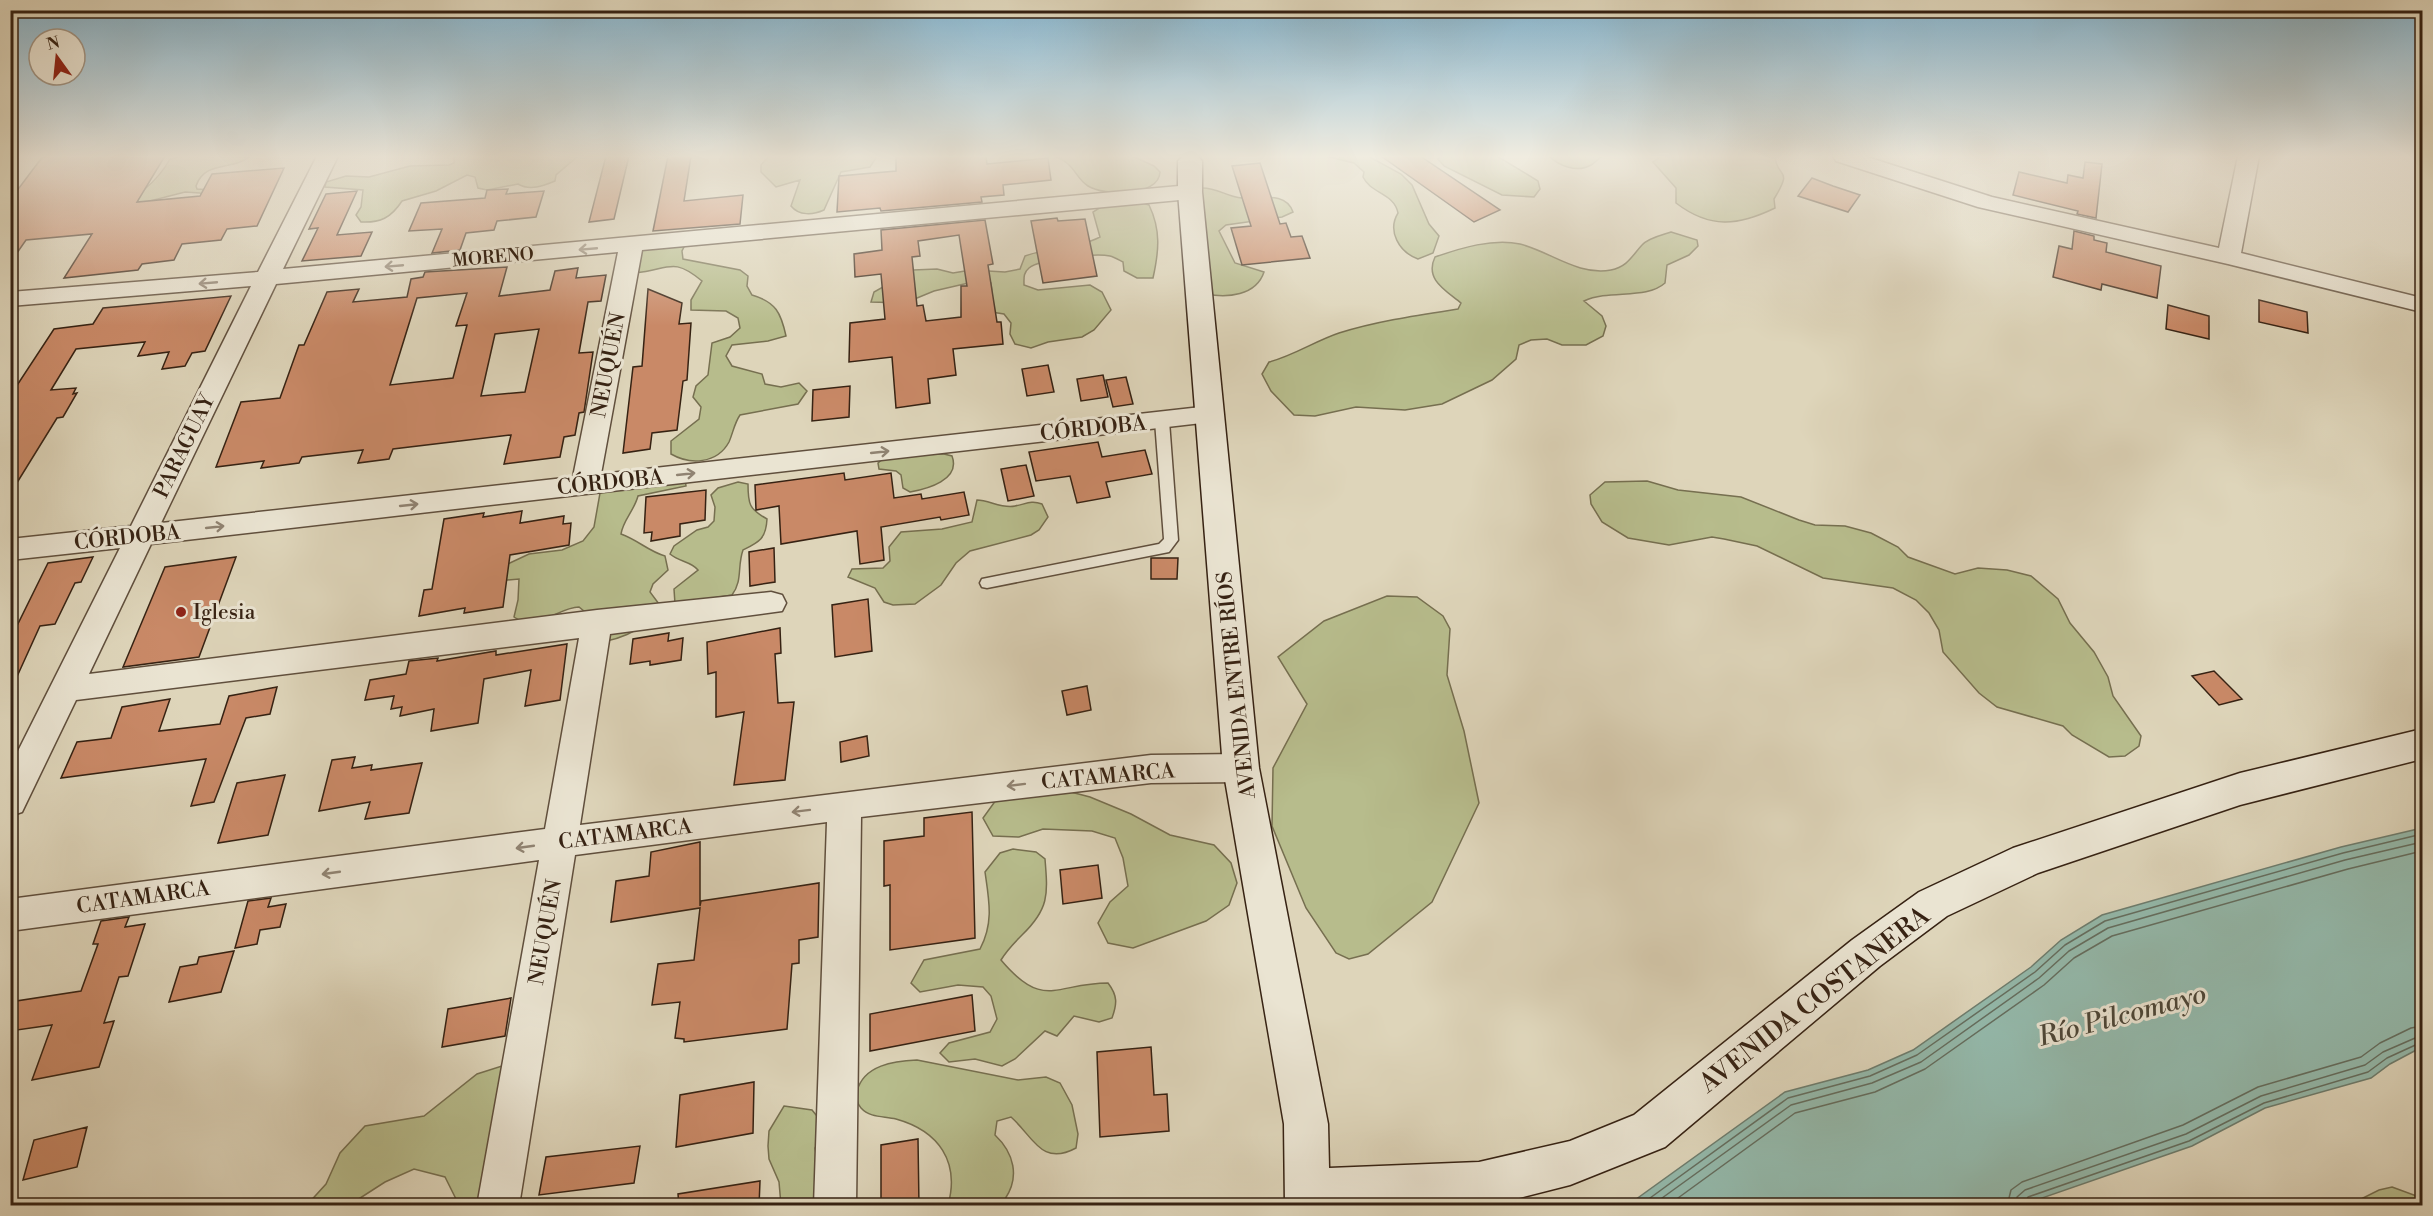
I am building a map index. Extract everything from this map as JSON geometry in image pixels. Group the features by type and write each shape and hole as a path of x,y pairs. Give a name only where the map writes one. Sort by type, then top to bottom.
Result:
{"street":[{"name":"PARAGUAY","path":"10,802 299,213"},
{"name":"MORENO","path":"10,299 631,244 853,213"},
{"name":"AVENIDA ENTRE RÍOS","path":"1190,213 1241,768 1306,1124 1309,1198"},
{"path":"2033,213 2229,257 2422,305"},
{"path":"2229,257 2238,213"},
{"name":"NEUQUÉN","path":"585,485 631,244"},
{"name":"CÓRDOBA","path":"10,550 1210,415"},
{"path":"65,689 597,622 771,603"},
{"name":"NEUQUÉN","path":"498,1206 597,622"},
{"name":"AVENIDA COSTANERA","path":"1309,1198 1479,1185 1570,1163 1649,1131 1866,953 1933,904 2027,860 2228,793 2422,744"},
{"name":"CATAMARCA","path":"10,915 844,805 1151,769 1241,768"},
{"path":"835,1206 844,805"}],"lane":[{"path":"987,583 1164,548 1171,540 1162,421"}],"shaded area":[{"path":"357,213 393,213 374,222 361,222 356,215"},
{"path":"1093,213 1152,213 1156,223 1158,250 1153,278 1137,278 1124,271 1123,262 1112,256 1093,255 1035,265 1029,268 1024,278 1024,285 1038,290 1090,285 1102,292 1111,310 1094,330 1082,337 1048,342 1031,348 1015,344 1010,334 1011,323 1004,314 972,309 992,292 991,283 977,281 934,291 905,303 871,302 874,292 913,270 937,269 953,273 971,270 1005,272 1020,269 1025,256 1082,244 1100,237"},
{"path":"1202,213 1291,213 1282,217 1226,225 1219,231 1235,263 1264,272 1255,286 1248,291 1223,296 1206,294"},
{"path":"1398,213 1424,213 1429,224 1439,236 1433,253 1418,259 1400,246 1394,234"},
{"path":"1692,213 1765,213 1724,222"},
{"path":"1671,232 1697,240 1698,246 1689,255 1667,265 1665,283 1648,291 1594,297 1584,301 1602,316 1606,326 1603,336 1586,345 1562,345 1547,339 1531,340 1519,345 1516,359 1492,380 1442,404 1405,410 1356,407 1315,416 1294,415 1271,391 1262,374 1269,362 1339,333 1383,322 1458,309 1461,303 1439,284 1432,272 1435,257 1455,250 1510,242 1531,248 1576,267 1587,270 1611,270 1625,264 1648,240"},
{"path":"636,241 687,241 682,251 683,259 740,270 748,276 747,286 752,295 772,305 782,321 786,336 768,341 732,345 726,356 732,366 762,374 765,384 781,387 799,383 807,391 798,404 740,415 729,442 718,455 695,461 678,458 671,454 671,441 699,419 701,407 693,397 696,386 708,375 712,343 730,337 740,328 738,318 726,311 691,310 691,300 702,281 692,273 670,266 635,273"},
{"path":"905,454 952,456 952,471 941,482 933,486 910,492 903,488 901,475 896,471 879,469 878,463 885,457"},
{"path":"685,479 686,486 638,496 622,529 621,534 665,556 668,570 653,584 650,592 659,604 642,626 617,638 596,643 579,640 573,635 585,612 579,607 539,621 523,621 514,617 519,579 498,581 499,568 529,554 562,550 583,541 594,527 600,493 620,486"},
{"path":"1647,481 1678,490 1741,497 1815,525 1845,526 1871,533 1898,547 1908,557 1955,574 1978,568 2007,570 2031,576 2058,599 2070,623 2094,652 2108,677 2113,696 2141,736 2139,746 2125,756 2109,757 2072,735 2063,726 1997,707 1979,693 1943,652 1939,630 1929,613 1916,600 1893,588 1823,578 1757,546 1712,537 1669,545 1628,538 1602,522 1591,504 1590,495 1605,482"},
{"path":"738,482 748,484 748,496 753,509 767,519 761,539 743,550 739,579 732,595 675,604 674,589 698,570 670,554 674,546 697,530 708,527 714,521 715,507 711,495 718,488"},
{"path":"977,500 1010,507 1035,502 1042,504 1048,517 1039,530 1031,535 970,551 956,563 941,585 915,604 893,605 884,602 875,588 848,577 852,569 883,568 890,561 889,547 901,532 942,529 972,522"},
{"path":"1387,596 1417,597 1443,616 1450,629 1447,675 1464,731 1479,803 1432,902 1368,954 1349,959 1336,953 1306,908 1272,826 1273,768 1307,704 1278,657 1324,621"},
{"path":"1067,791 1090,797 1131,814 1170,835 1214,845 1231,863 1237,883 1229,905 1206,921 1133,948 1108,943 1098,923 1110,902 1128,886 1123,858 1115,838 1092,831 1043,829 1019,837 993,836 983,818 996,800"},
{"path":"1013,849 1036,852 1045,859 1046,892 1045,901 1037,917 1001,960 1016,976 1040,990 1051,991 1108,983 1115,996 1114,1013 1112,1018 1099,1022 1074,1016 1057,1036 1045,1031 1015,1059 1002,1066 975,1059 949,1062 940,1053 949,1043 990,1032 997,1019 991,996 983,987 958,985 920,992 911,983 924,960 980,949 989,921 985,872 1000,853"},
{"path":"917,1060 1018,1080 1046,1077 1060,1083 1072,1105 1078,1134 1076,1148 1064,1153 1046,1152 1011,1117 997,1121 995,1135 1007,1150 1013,1165 1010,1191 1005,1199 1007,1205 948,1205 951,1175 943,1150 935,1140 911,1124 869,1114 861,1108 857,1100 857,1091 861,1082 873,1070 890,1063"},
{"path":"505,1065 489,1205 459,1205 445,1177 414,1169 385,1182 357,1200 356,1205 306,1206 326,1184 340,1153 365,1126 424,1116 477,1074"},
{"path":"784,1106 812,1110 821,1121 822,1135 815,1148 826,1205 781,1205 779,1182 769,1159 768,1146 769,1131"},
{"path":"2392,1187 2422,1198 2422,1205 2357,1205 2357,1201 2379,1190"}],"water":[{"name":"Río Pilcomayo","path":"2422,828 2422,1047 2390,1064 2371,1078 2265,1108 2192,1146 2022,1205 1628,1205 1785,1092 1868,1070 1913,1050 2031,967 2061,940 2102,915 2341,847"}],"building":[{"path":"10,213 263,213 257,226 227,229 221,240 182,244 174,260 142,264 138,270 64,278 92,234 26,240 10,263"},
{"path":"317,213 347,213 337,235 372,232 361,256 302,261 318,228 309,229"},
{"path":"417,213 537,213 536,217 497,221 494,230 466,233 460,250 432,253 442,229 409,231"},
{"path":"591,213 615,213 614,219 589,222"},
{"path":"657,213 741,213 740,224 653,231"},
{"path":"1247,213 1276,213 1280,224 1286,223 1291,237 1302,236 1310,258 1242,265 1231,228 1251,226"},
{"path":"1461,213 1494,213 1474,222"},
{"path":"2077,213 2097,213 2096,218"},
{"path":"1057,218 1058,221 1085,219 1097,276 1043,283 1031,221"},
{"path":"985,220 993,264 988,265 997,322 1001,322 1003,344 953,349 956,375 928,379 930,403 896,408 892,357 849,362 850,323 885,319 881,274 855,277 854,254 882,250 881,230","holes":["959,235 967,286 961,286 961,317 926,321 923,305 917,306 912,257 920,256 918,241"]},
{"path":"2074,231 2094,236 2094,240 2107,243 2106,252 2161,266 2157,298 2102,284 2101,290 2053,277 2059,246 2072,249"},
{"path":"507,267 499,296 550,290 555,271 578,268 576,278 606,275 601,301 588,302 579,353 593,352 584,412 579,413 575,435 564,437 560,457 504,464 511,435 393,449 389,459 358,463 363,450 302,457 299,463 261,468 264,461 216,467 241,402 280,398 299,345 304,345 327,292 359,289 353,302 407,297 411,279 423,277 425,272","holes":["467,293 456,326 467,325 453,378 390,385 417,298","539,329 525,392 481,396 495,334"]},
{"path":"648,289 682,303 679,324 691,323 687,380 683,381 677,430 652,433 650,449 623,453 633,367 642,366"},
{"path":"231,296 205,351 192,353 185,366 162,369 169,352 138,356 145,342 76,349 51,390 76,388 73,394 77,393 63,417 57,418 10,494 10,396 54,329 93,324 103,308"},
{"path":"2259,300 2307,312 2308,333 2259,322"},
{"path":"2168,305 2209,316 2209,339 2166,329"},
{"path":"1048,365 1054,392 1027,396 1022,369"},
{"path":"1103,375 1108,397 1081,401 1077,379"},
{"path":"1126,377 1133,404 1113,407 1106,380"},
{"path":"850,386 849,417 812,421 813,390"},
{"path":"1098,442 1102,457 1145,450 1152,474 1106,482 1110,497 1077,503 1070,476 1036,481 1029,452"},
{"path":"1026,465 1034,496 1008,501 1001,469"},
{"path":"844,473 845,480 891,473 894,498 921,494 922,499 964,492 969,515 941,520 940,517 881,527 884,560 860,564 857,531 781,544 779,506 756,510 755,485"},
{"path":"706,490 705,520 680,524 680,536 651,541 652,532 644,533 646,497"},
{"path":"522,511 520,523 564,516 563,524 571,523 569,545 510,555 503,607 464,613 465,608 419,616 424,590 432,589 444,519 484,513 483,517"},
{"path":"774,548 775,582 750,586 749,552"},
{"path":"93,557 81,582 75,583 55,624 40,626 10,692 10,640 48,563"},
{"name":"Iglesia","path":"236,557 199,657 123,667 165,567"},
{"path":"1151,558 1178,558 1177,579 1151,579"},
{"path":"868,599 872,651 835,657 832,605"},
{"path":"780,628 781,653 775,654 778,703 794,702 785,780 734,785 744,712 716,717 716,672 708,674 707,642"},
{"path":"669,633 668,641 683,638 681,660 650,665 650,661 630,664 633,639"},
{"path":"567,644 560,700 525,706 531,670 484,679 478,723 431,731 434,709 400,716 402,707 391,709 394,696 365,700 370,680 406,674 409,661 438,658 437,661 496,651 496,655"},
{"path":"2214,671 2242,699 2219,705 2192,676"},
{"path":"1087,686 1091,710 1067,715 1062,691"},
{"path":"277,687 270,714 246,718 214,802 191,806 206,759 61,778 77,742 111,738 122,707 170,699 159,731 220,724 229,696"},
{"path":"867,736 869,756 841,762 840,742"},
{"path":"355,757 352,768 372,765 371,770 422,763 409,813 365,819 370,802 319,811 332,760"},
{"path":"285,775 268,835 218,843 237,783"},
{"path":"972,812 975,938 890,950 890,885 884,886 884,841 924,836 924,818"},
{"path":"700,842 700,906 701,901 819,883 818,937 799,940 799,963 792,964 787,1029 684,1042 684,1039 675,1038 680,1002 652,1005 658,964 694,960 700,908 611,922 616,881 649,876 651,852"},
{"path":"1098,865 1102,898 1063,904 1060,870"},
{"path":"271,898 268,907 286,904 280,927 260,930 257,944 235,948 248,901"},
{"path":"129,917 125,927 145,924 128,976 119,977 104,1023 114,1021 99,1067 32,1080 52,1025 10,1031 10,1002 81,991 98,944 93,944 101,921"},
{"path":"234,951 221,992 169,1002 180,967 197,964 199,957"},
{"path":"972,995 975,1031 870,1051 870,1014"},
{"path":"511,998 505,1036 442,1047 448,1009"},
{"path":"1151,1047 1154,1095 1167,1094 1169,1131 1100,1137 1097,1052"},
{"path":"754,1082 753,1133 676,1147 680,1095"},
{"path":"87,1127 77,1167 23,1180 34,1140"},
{"path":"918,1139 919,1206 881,1206 881,1145"},
{"path":"640,1146 634,1183 539,1195 546,1157"},
{"path":"760,1181 759,1206 679,1206 678,1194"}],"place":[{"name":"Iglesia","path":"181,612"}]}
